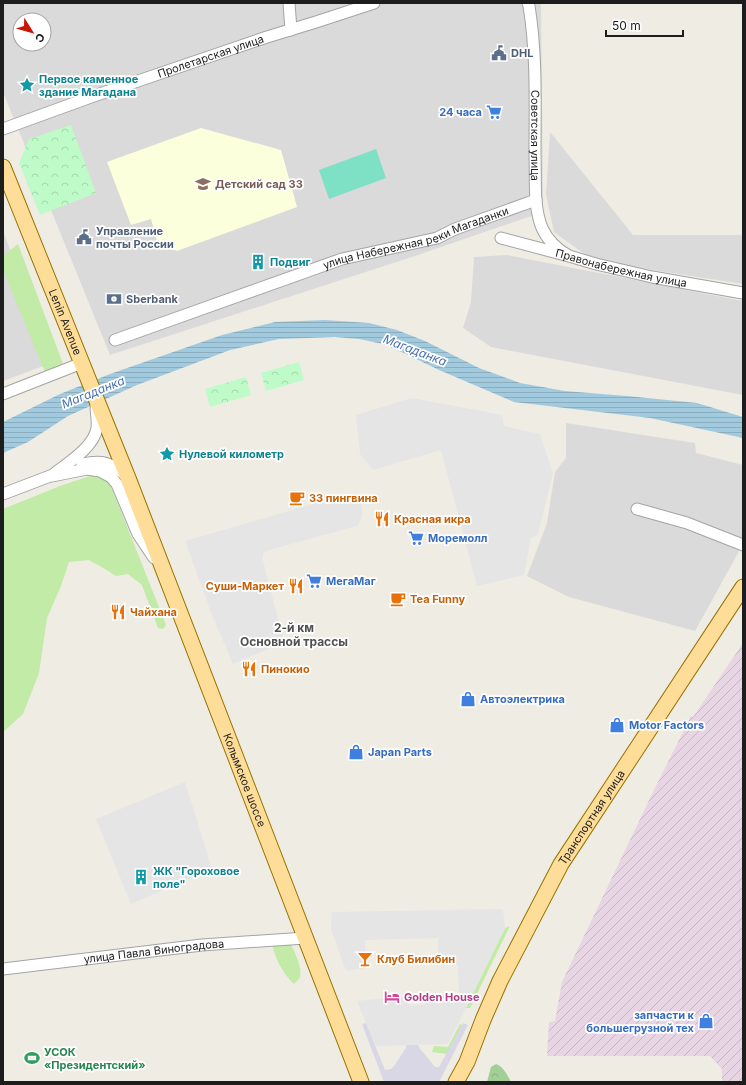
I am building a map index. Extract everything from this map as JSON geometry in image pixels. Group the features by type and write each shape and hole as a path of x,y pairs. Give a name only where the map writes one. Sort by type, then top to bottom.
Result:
{"main road":[{"name":"Lenin Avenue","path":"3,167 94,393 101,422 128,478"},
{"name":"Колымское шоссе","path":"128,478 362,1082"},
{"name":"Транспортная улица","path":"456,1082 500,981 561,864 743,587"},
{"name":"Транспортная улица","path":"465,1082 466,1062"}],"street":[{"path":"289,3 292,30"},
{"name":"Пролетарская улица","path":"3,128 91,97 374,3"},
{"name":"Советская улица","path":"528,3 534,39 536,200 538,216 547,237 556,248 569,256"},
{"name":"улица Набережная реки Магаданки","path":"115,340 342,260 437,238 455,229 536,200"},
{"name":"Правонабережная улица","path":"501,238 596,264 652,277 743,293"},
{"path":"3,394 83,366"},
{"path":"52,476 80,454 93,438 101,422"},
{"path":"3,494 75,466 99,462 114,466 128,478"},
{"path":"52,476 87,469 100,471 110,477 117,484 138,534 166,577"},
{"path":"637,509 687,523 743,545"},
{"name":"улица Павла Виноградова","path":"3,969 202,945 305,938"}],"shaded area":[{"path":"3,3 541,3 543,212 412,257 110,355 3,92"},
{"name":"Детский сад 33","path":"201,128 281,150 297,207 177,251 157,241 151,219 131,225 107,162"},
{"path":"550,132 633,235 743,235 743,284 594,261 554,232 546,194"},
{"path":"3,231 54,362 3,381"},
{"path":"507,255 743,301 743,395 491,347 463,328 471,302 474,257"},
{"path":"412,398 502,415 504,426 540,434 553,473 538,534 531,538 524,575 477,586 441,450 373,470 360,454 356,415"},
{"path":"566,423 695,443 696,453 743,465 743,544 695,631 569,597 527,576 547,523 555,472 566,458"},
{"path":"360,494 362,517 357,526 266,551 263,555 263,561 284,642 233,664 212,615 185,541 327,500"},
{"path":"743,643 743,1082 722,1082 722,1069 710,1056 547,1056 549,1022 555,1021 562,982 691,716 693,717"},
{"path":"185,782 212,869 131,904 96,819"},
{"path":"503,909 505,928 448,1044 376,1046 357,1001 404,996 409,1005 424,1005 429,995 459,994 458,965 438,965 438,938 365,940 366,968 346,971 331,929 332,912"},
{"path":"366,1023 385,1070 391,1069 394,1066 406,1048 406,1045 418,1045 435,1067 439,1067 463,1023 468,1025 439,1082 384,1082 362,1024"}],"green space":[{"path":"71,125 96,193 40,215 19,163 29,139"},
{"path":"376,149 386,178 329,199 319,170"},
{"path":"18,244 65,369 47,377 3,270 3,256"},
{"path":"299,362 304,380 266,391 261,373"},
{"path":"246,377 251,395 210,407 205,389"},
{"path":"93,475 99,475 109,481 166,625 163,629 158,628 142,585 128,574 116,576 89,560 69,562 61,586 47,618 39,673 23,714 3,732 3,509 60,486"},
{"path":"510,926 470,1008 466,1008 505,928"},
{"path":"280,934 286,935 300,967 300,977 294,984 282,969 274,950 273,938"},
{"path":"460,1024 462,1025 447,1054 432,1052 434,1046 448,1047"},
{"path":"496,1064 503,1069 511,1082 487,1082 491,1067"}],"water":[{"name":"Магаданка","path":"325,320 369,323 397,330 425,341 479,368 520,383 565,391 697,403 743,417 743,438 650,418 514,402 383,344 359,339 335,337 279,339 230,350 137,385 68,416 28,442 3,453 3,422 60,394 110,374 222,335 275,322"}],"place":[{"name":"DHL","path":"499,53"},
{"name":"Первое каменное здание Магадана","path":"27,85"},
{"name":"24 часа","path":"494,112"},
{"name":"Детский сад 33","path":"203,184"},
{"name":"Управление почты России","path":"84,237"},
{"name":"Подвиг","path":"258,262"},
{"name":"Sberbank","path":"114,299"},
{"name":"Нулевой километр","path":"167,454"},
{"name":"33 пингвина","path":"297,498"},
{"name":"Красная икра","path":"382,519"},
{"name":"Моремолл","path":"416,538"},
{"name":"МегаМаг","path":"314,581"},
{"name":"Суши-Маркет","path":"296,586"},
{"name":"Tea Funny","path":"398,599"},
{"name":"Чайхана","path":"118,612"},
{"name":"Пинокио","path":"249,669"},
{"name":"Автоэлектрика","path":"468,699"},
{"name":"Motor Factors","path":"617,725"},
{"name":"Japan Parts","path":"356,752"},
{"name":"ЖК \"Гороховое поле\"","path":"141,877"},
{"name":"Клуб Билибин","path":"365,959"},
{"name":"Golden House","path":"392,997"},
{"name":"запчасти к большегрузной тех","path":"706,1021"},
{"name":"УСОК «Президентский»","path":"32,1058"}],"district":[{"name":"2-й км Основной трассы","path":"294,634"}]}
